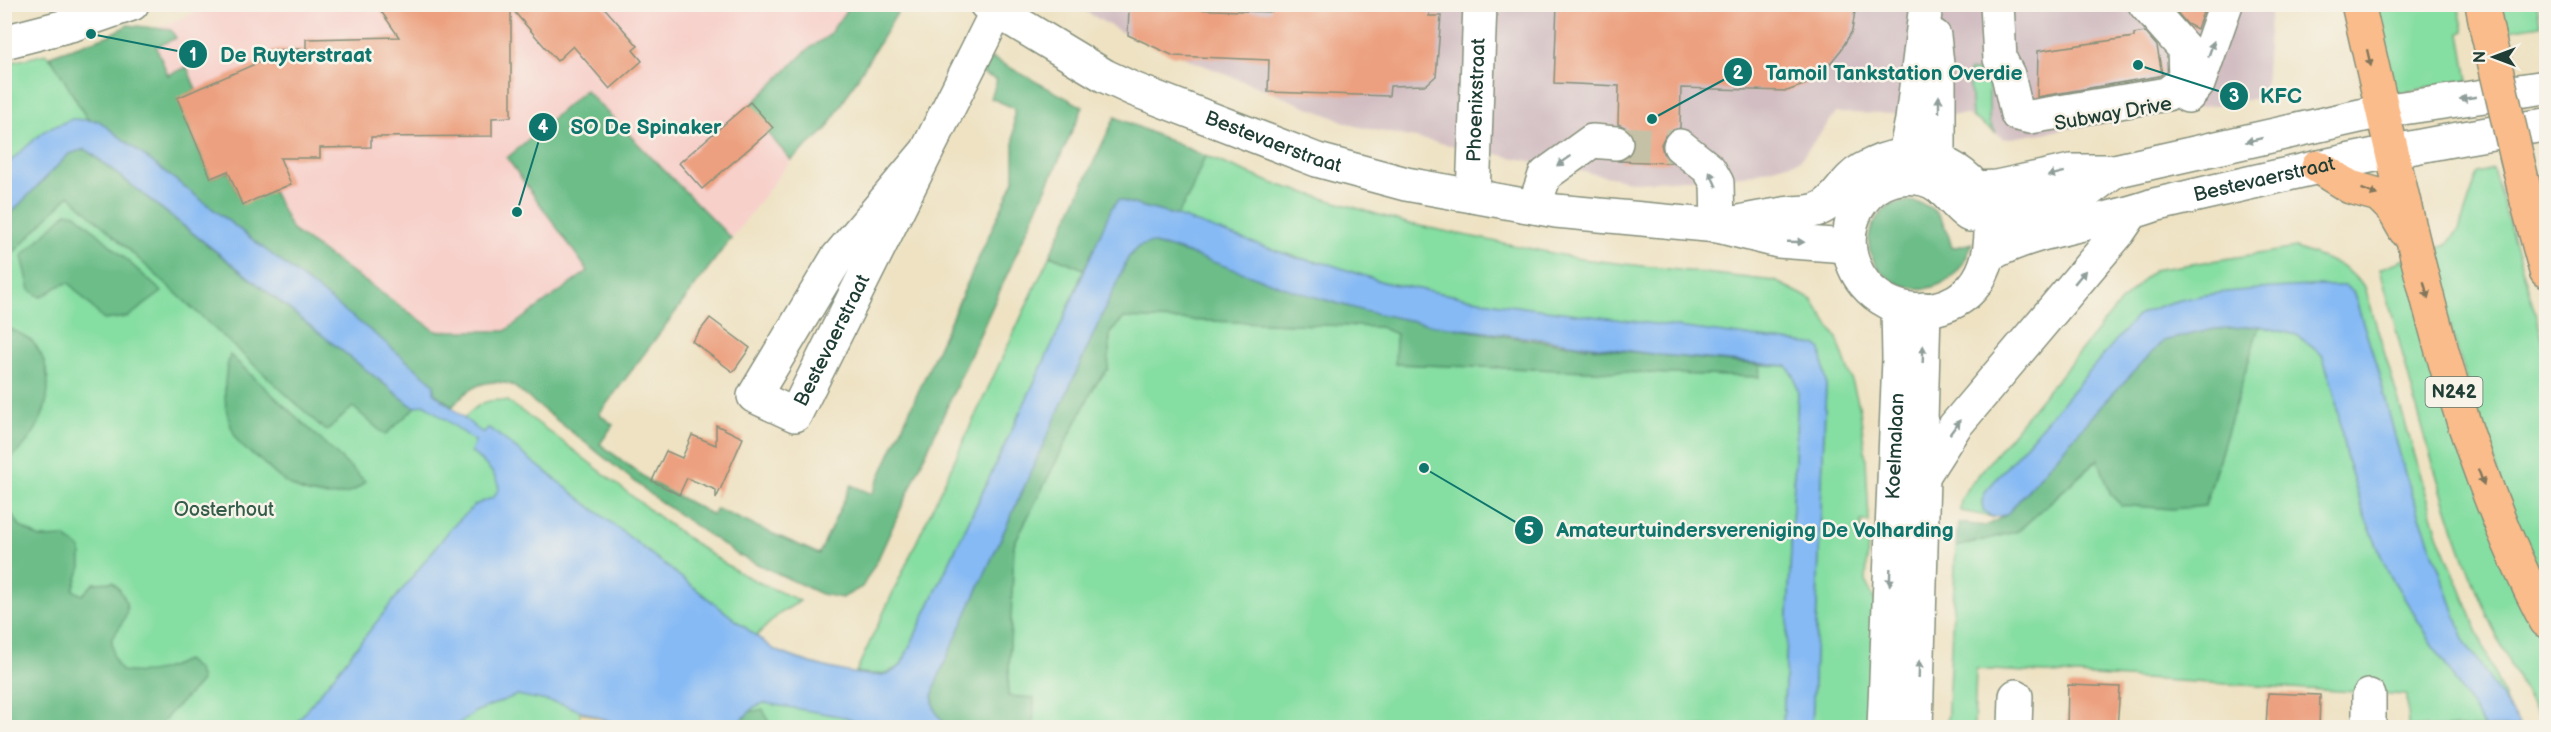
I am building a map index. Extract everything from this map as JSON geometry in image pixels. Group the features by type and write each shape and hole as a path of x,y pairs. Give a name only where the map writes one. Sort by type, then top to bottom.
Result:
{"main road":[{"name":"N242","path":"2358,4 2414,245 2464,428 2517,566 2547,621"},
{"path":"2485,20 2527,201 2547,271"},
{"name":"N242","path":"2318,167 2350,187 2379,195 2388,202 2414,245"}],"street":[{"path":"4,42 70,14 132,4"},
{"name":"Phoenixstraat","path":"1473,196 1480,4"},
{"path":"1896,168 1939,162 1962,173 1983,202 1991,231 1989,255 1976,283 1966,294 1939,307 1911,308 1885,302 1864,284 1847,246 1855,212 1896,168 1912,120 1926,4"},
{"path":"1931,4 1939,83 1939,162"},
{"path":"1996,4 2004,67 2017,114 2030,117 2167,94 2185,80 2184,48 2145,4"},
{"name":"Subway Drive","path":"2004,67 1999,117 2007,127 2022,130 2184,100 2198,84 2226,4"},
{"name":"Bestevaerstraat","path":"926,152 837,258 754,396 795,415 926,152 992,8 1105,76 1317,160 1406,184 1534,207 1718,226 1778,241 1847,246"},
{"name":"Bestevaerstraat","path":"1983,202 2081,196 2114,171 2382,111 2547,87"},
{"name":"Bestevaerstraat","path":"1989,255 2010,243 2131,214 2154,205 2318,167 2480,134 2547,125"},
{"path":"1534,207 1545,175 1592,141 1616,143"},
{"path":"1680,146 1708,169 1717,183 1718,226 1817,210 1832,200 1858,172 1885,159 1912,177 1934,183 1968,215 1983,202"},
{"path":"1923,476 1960,419 2118,233 2131,214"},
{"name":"Koelmalaan","path":"1911,308 1921,422 1923,476 1916,728"},
{"name":"Koelmalaan","path":"1884,728 1899,359 1911,308"}],"shaded area":[{"path":"217,4 902,5 826,130 791,160 599,414 505,331 436,331 292,230 273,191 217,214 139,35"},
{"path":"1074,5 2271,5 2264,97 2005,139 1967,115 1836,113 1799,161 1744,176 1635,182 1355,126 1123,33"}],"green space":[{"path":"850,5 902,5 826,130 791,160 747,109 807,50 828,36"},
{"path":"2371,5 2458,5 2464,31 2460,33 2468,81 2394,94"},
{"path":"2500,5 2537,5 2540,25 2504,31"},
{"path":"128,25 171,30 176,38 156,47 168,75 187,67 196,90 178,99 211,178 228,171 242,204 273,191 292,230 436,331 505,331 588,271 507,158 585,90 731,238 599,414 613,425 600,444 651,482 713,515 717,509 819,554 851,485 872,494 1014,180 1014,108 991,98 997,80 980,72 992,58 1083,107 878,559 862,587 842,598 821,594 738,555 658,500 512,385 494,382 479,385 465,393 453,406 434,393 434,384 381,339 99,121 87,119 50,56 110,35"},
{"name":"Oosterhout","path":"46,54 223,238 453,406 452,409 464,418 488,401 507,401 705,551 743,574 800,601 779,614 756,636 488,428 745,655 895,727 5,727 4,64"},
{"path":"1969,71 1989,71 1989,122 1996,133 1972,117"},
{"path":"1115,117 1205,156 1191,191 1177,216 1118,200 1084,269 1050,255"},
{"path":"85,149 416,407 385,435 353,407 326,431 69,195 5,262 5,219 69,154"},
{"path":"1205,156 1272,183 1410,224 1581,259 1775,281 1812,300 1837,338 1860,410 1866,459 1869,522 1861,522 1861,539 1868,540 1866,583 1875,601 1870,727 1812,727 1826,383 1820,350 1500,304 1386,283 1246,242 1177,216 1191,191"},
{"path":"2493,169 2546,350 2546,604 2530,573 2425,251 2445,246 2459,230 2478,173"},
{"path":"1908,201 1927,206 1939,216 1952,248 1972,243 1959,269 1940,284 1920,288 1900,284 1883,273 1872,257 1869,238 1877,218 1890,206"},
{"path":"67,212 76,214 162,292 128,317 104,320 69,283 40,297 30,290 22,256"},
{"path":"1150,243 1178,250 1312,296 1367,311 1513,337 1760,365 1759,377 1395,364 1396,334 1380,327 1124,318 1110,333 1108,369 1095,385 1014,544 1008,696 1034,698 1033,727 948,727 935,710 933,694 935,685 1128,258 1138,246"},
{"path":"2296,248 2343,266 2365,287 2438,534 2510,712 2465,642 2405,474 2376,364 2353,291 2212,294 2159,306 2136,317 1983,509 1992,517 1960,511 1961,499 1971,484 2118,305 2153,270"},
{"path":"1050,255 1084,269 1058,332 901,665 880,674 856,672"},
{"path":"2407,258 2508,573 2546,647 2546,727 2515,674 2489,620 2466,563 2428,446 2380,269"},
{"path":"1124,318 1380,327 1396,333 1396,364 1759,377 1760,365 1787,366 1794,376 1798,392 1783,727 1033,728 1034,698 1008,697 1014,544 1095,385 1108,369 1110,333"},
{"path":"2259,326 2297,335 2322,355 2334,391 2346,456 2365,517 2388,572 2484,727 2408,727 2407,695 1976,669 1974,727 1947,728 1956,547 2018,531 2099,459 2111,495 2205,506"},
{"path":"2259,326 2205,506 2172,509 2121,505 2111,495 2098,459 2018,531 1956,547 1958,523 1986,526 2006,515 2103,404 2163,341 2214,329"},
{"path":"5,327 22,335 36,346 44,361 48,377 48,394 38,425 29,440 5,462"},
{"path":"230,355 365,481 358,488 340,495 308,493 286,483 241,446 232,430 225,398"},
{"path":"4,490 7,492 8,509 21,527 40,538 65,537 81,549 81,567 73,590 82,595 94,583 113,582 120,590 127,610 112,638 113,656 121,671 138,673 154,671 186,660 198,670 201,681 160,727 5,727"},
{"path":"763,709 771,727 735,728 749,712"}],"sand":[{"path":"580,712 625,727 580,728"}],"water":[{"path":"72,119 99,121 381,339 434,384 434,393 476,428 483,433 488,428 492,430 773,649 814,664 864,675 889,673 901,665 1058,332 1111,209 1118,200 1177,216 1297,258 1329,264 1386,283 1500,304 1816,345 1821,350 1826,383 1812,727 1783,727 1798,392 1794,376 1787,366 1660,355 1433,325 1364,311 1295,291 1179,250 1150,243 1138,247 1128,258 935,685 933,702 935,710 948,727 865,727 845,717 764,703 754,707 735,727 625,727 562,704 517,695 475,712 455,727 293,727 452,527 475,505 494,497 499,488 497,482 489,468 471,452 475,441 424,404 416,407 411,405 85,149 69,154 5,219 5,166 44,131"},
{"path":"2345,286 2353,291 2376,364 2405,474 2465,642 2521,727 2484,727 2388,572 2365,517 2346,456 2334,391 2322,355 2297,335 2259,326 2214,329 2163,341 2103,404 2006,515 1992,517 1983,510 1982,501 1985,492 2136,317 2154,308 2197,297 2243,290"}],"building":[{"path":"376,4 601,4 638,46 633,50 642,61 610,89 573,46 557,61 511,8 511,117 492,118 492,136 371,137 371,147 320,148 320,158 280,158 291,184 242,205 228,171 211,178 177,98 271,57 271,50 306,49 306,39 399,37"},
{"path":"1271,4 1430,4 1429,16 1441,16 1436,76 1426,85 1390,86 1389,96 1268,92 1269,60 1174,56 1128,35 1129,7 1271,12"},
{"path":"1557,4 1856,4 1852,31 1841,50 1809,83 1787,91 1681,88 1680,128 1666,134 1661,144 1663,153 1671,163 1619,161 1631,154 1635,144 1633,135 1627,128 1618,124 1619,86 1554,83"},
{"path":"2170,4 2206,4 2197,29 2187,24"},
{"path":"2145,32 2157,46 2162,74 2159,76 2037,97 2038,51 2134,37 2134,34"},
{"path":"750,102 773,128 702,189 679,163"},
{"path":"710,318 750,348 733,372 692,341"},
{"path":"716,425 743,438 716,499 716,490 687,478 679,495 652,481 666,451 682,458 692,435 716,445"},
{"path":"2068,685 2120,687 2117,728 2067,728"},
{"path":"2268,693 2320,695 2319,728 2266,727"}],"tunnel":[{"path":"1616,143 1680,146"}],"place":[{"name":"De Ruyterstraat","path":"91,34"},
{"name":"KFC","path":"2138,65"},
{"name":"Tamoil Tankstation Overdie","path":"1652,119"},
{"name":"SO De Spinaker","path":"517,212"},
{"name":"Amateurtuindersvereniging De Volharding","path":"1424,468"}]}
